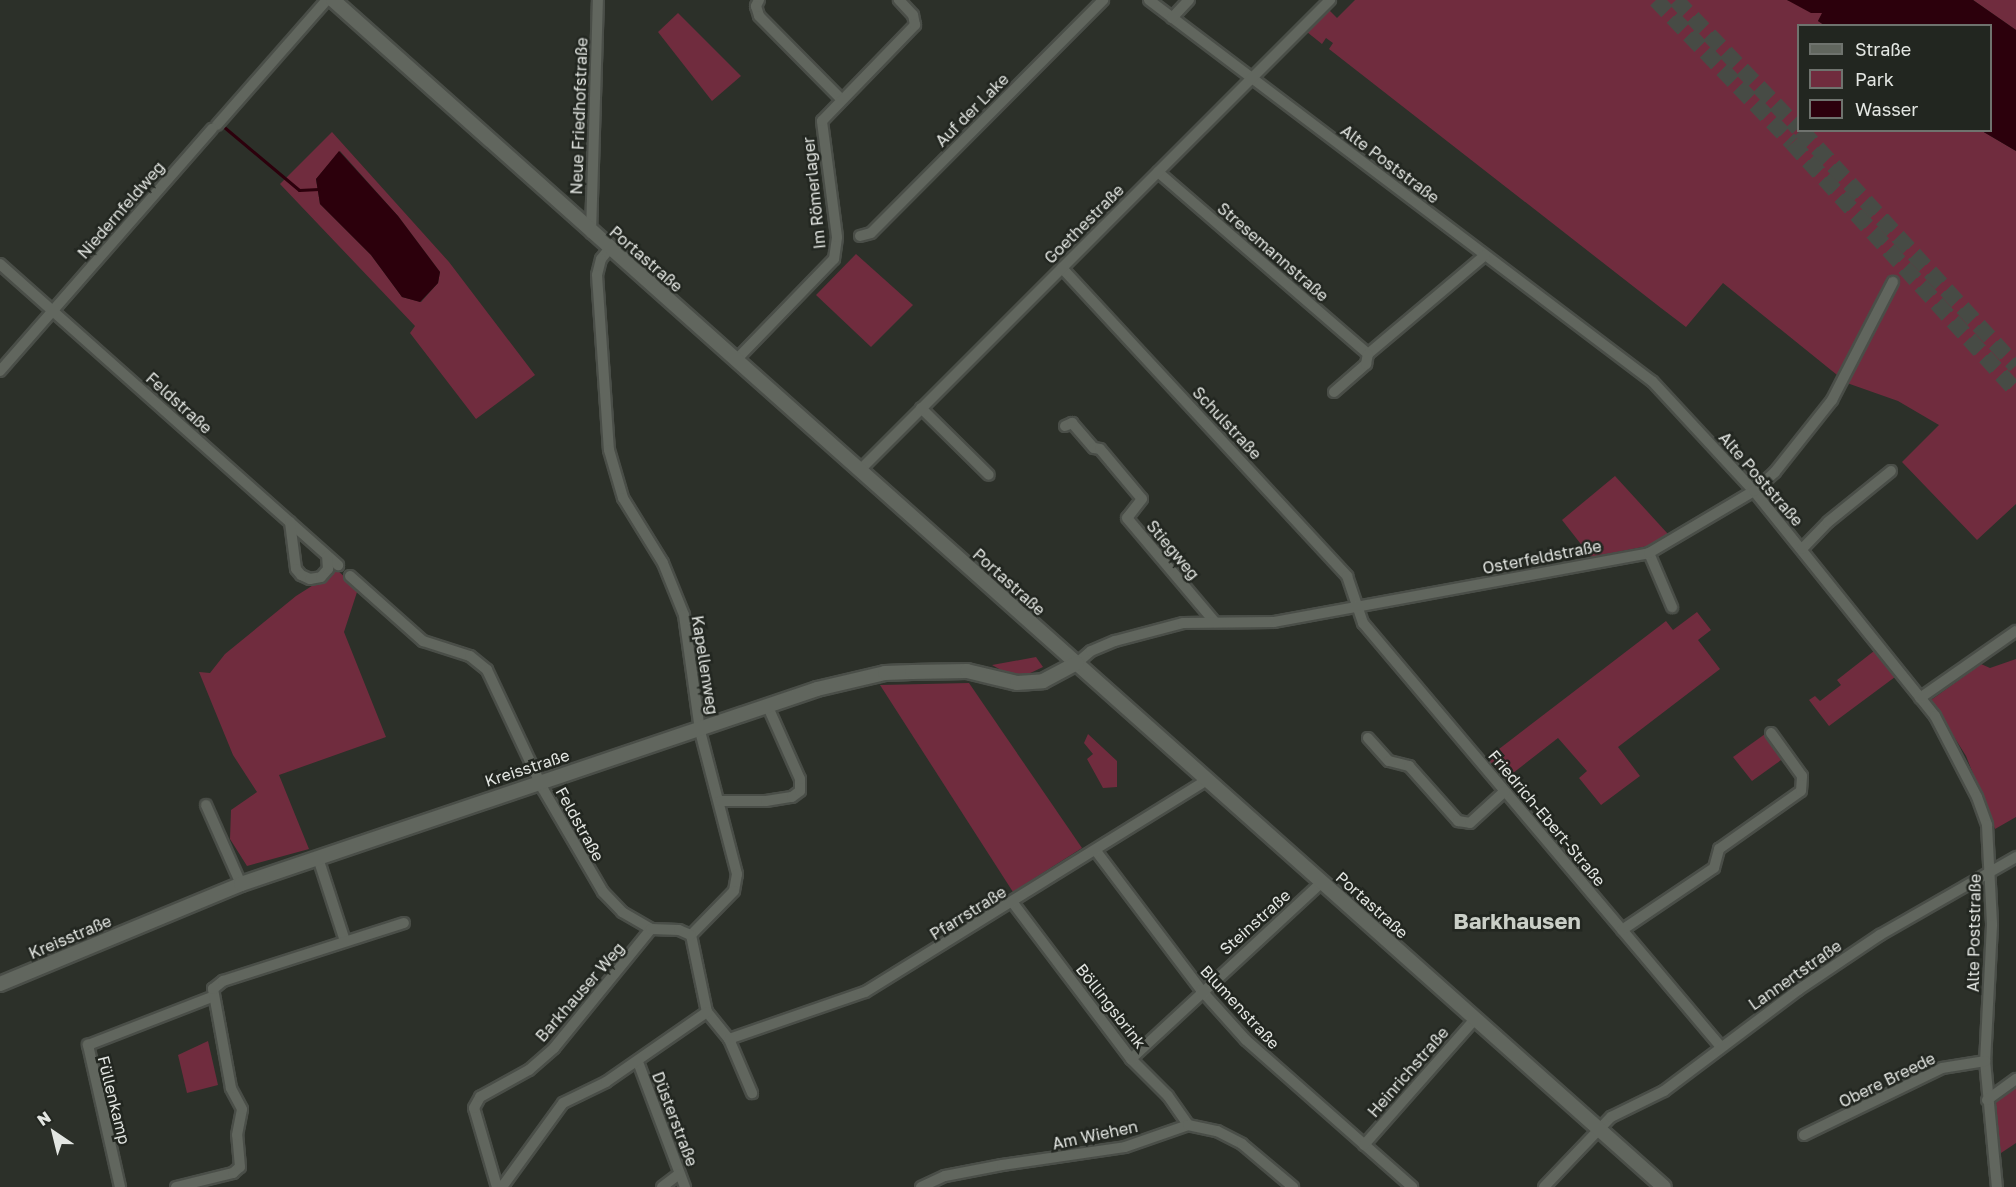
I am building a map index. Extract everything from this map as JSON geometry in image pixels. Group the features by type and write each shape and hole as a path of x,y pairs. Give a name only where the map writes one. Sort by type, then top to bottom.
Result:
{"main road":[{"name":"Portastraße","path":"333,0 591,233 1208,779 1664,1187"},
{"name":"Kreisstraße","path":"0,984 241,884 540,781 700,731 828,686 885,673 967,671 1017,683 1043,681 1077,663"}],"street":[{"name":"Niedernfeldweg","path":"0,371 327,0"},
{"name":"Neue Friedhofstraße","path":"591,233 598,0"},
{"path":"759,0 759,16 841,99"},
{"name":"Im Römerlager","path":"736,360 834,260 837,237 822,121 841,99 915,26 913,15 899,0"},
{"name":"Auf der Lake","path":"860,236 871,233 1103,0"},
{"name":"Alte Poststraße","path":"1149,0 1653,382 1754,491 1920,698 1948,738 1977,797 1987,825 1991,873 1985,1061 1997,1187"},
{"path":"1172,18 1189,0"},
{"name":"Goethestraße","path":"860,470 1330,0"},
{"name":"Stresemannstraße","path":"1158,172 1368,354"},
{"name":"Kapellenweg","path":"610,248 601,259 597,275 609,450 622,498 663,563 684,615 700,731 720,801 737,883 734,891 692,935"},
{"path":"1334,392 1366,364 1368,354 1485,255"},
{"name":"Feldstraße","path":"0,264 338,565"},
{"name":"Schulstraße","path":"1062,268 1347,576 1354,606"},
{"name":"Osterfeldstraße","path":"1077,663 1091,651 1115,641 1183,623 1274,622 1649,553 1754,491 1775,472 1832,400 1893,282"},
{"path":"921,408 989,475"},
{"name":"Stiegweg","path":"1065,426 1072,423 1094,448 1100,449 1142,499 1126,518 1215,622"},
{"path":"1802,549 1827,522 1891,471"},
{"path":"290,522 296,569 301,574 310,579 321,577 328,569 327,556"},
{"path":"1649,553 1672,608"},
{"name":"Feldstraße","path":"350,576 423,641 470,656 487,670 540,781 603,892 622,912 651,929"},
{"name":"Friedrich-Ebert-Straße","path":"1354,606 1363,623 1721,1047"},
{"path":"1920,698 2016,630"},
{"path":"720,801 766,801 792,797 800,791 801,779 768,707"},
{"path":"1622,930 1714,868 1719,849 1801,790 1802,776 1771,733"},
{"path":"1368,738 1389,761 1409,766 1458,821 1470,823 1505,791"},
{"name":"Pfarrstraße","path":"729,1039 866,992 1013,903 1208,779"},
{"path":"206,805 241,884"},
{"name":"Blumenstraße","path":"1096,851 1201,990 1246,1040 1412,1187"},
{"name":"Lannertstraße","path":"1544,1187 1598,1128 1621,1111 1664,1091 1721,1047 1880,935 2016,857"},
{"path":"318,858 345,941"},
{"name":"Steinstraße","path":"1131,1059 1201,990 1322,882"},
{"name":"Böllingsbrink","path":"1013,903 1131,1059 1168,1096 1188,1125"},
{"name":"Füllenkamp","path":"120,1187 88,1045 212,997 213,989 223,981 404,922"},
{"path":"651,929 679,930 692,935 707,1012 729,1039 752,1093"},
{"name":"Barkhauser Weg","path":"497,1187 474,1108 480,1097 529,1070 554,1048 651,929"},
{"path":"176,1187 233,1173 240,1167 237,1135 242,1109 231,1088 212,997"},
{"path":"502,1187 563,1103 638,1062 707,1012"},
{"name":"Heinrichstraße","path":"1364,1145 1475,1019"},
{"name":"Obere Breede","path":"1804,1136 1942,1068 1985,1061"},
{"name":"Düsterstraße","path":"638,1062 685,1187"},
{"path":"1987,1100 2016,1079"},
{"path":"1188,1125 1218,1131 1242,1144 1293,1187"},
{"name":"Am Wiehen","path":"921,1187 945,1176 1125,1147 1188,1125"},
{"path":"662,1187 680,1174"}],"green space":[{"path":"1355,0 1787,0 1823,12 1818,21 1822,24 1797,24 1797,132 1984,132 2016,151 2016,504 1977,540 1902,462 1939,425 1898,401 1847,383 1723,283 1686,327 1329,49 1333,43 1326,38 1322,44 1307,32 1329,10 1337,18"},
{"path":"1973,0 2016,0 2016,30"},
{"path":"678,13 741,76 712,101 658,32"},
{"path":"332,132 449,262 535,375 476,419 410,333 415,326 280,184","holes":["340,151 398,216 440,272 438,283 421,302 402,297 371,255 320,204 316,179"]},
{"path":"856,254 913,305 871,347 816,295"},
{"path":"1615,476 1668,534 1648,546 1591,557 1562,520"},
{"path":"337,570 358,589 344,632 386,737 279,775 309,849 247,866 230,839 231,810 257,792 233,755 199,672 210,673 225,654 296,596"},
{"path":"1697,612 1711,630 1698,640 1720,669 1618,747 1640,776 1601,805 1579,778 1587,771 1558,738 1504,780 1486,759 1666,621 1673,630"},
{"path":"1874,651 1895,677 1829,726 1809,700 1815,696 1820,701 1841,685 1837,680"},
{"path":"1036,657 1043,667 1024,676 1008,674 992,665"},
{"path":"2016,659 2016,817 1995,829 1966,756 1931,700 1981,664 1990,668"},
{"path":"969,683 1082,848 1013,892 880,685"},
{"path":"1088,734 1117,761 1117,787 1103,788 1087,759 1093,754 1084,743"},
{"path":"1765,734 1784,758 1752,781 1733,757"},
{"path":"208,1041 218,1085 187,1093 178,1055"},
{"path":"2016,1086 2016,1143 1998,1155 1994,1102"}],"water":[{"path":"1787,0 1973,0 2016,30 2016,151 1984,132 1992,132 1992,24 1822,24 1818,21 1822,13 1811,13"},
{"path":"339,151 398,216 440,272 438,283 420,302 402,297 371,255 320,204 316,179"}],"waterway":[{"path":"224,127 299,190 319,189"}],"tunnel":[{"path":"1656,0 1792,143 2016,391"},
{"path":"1676,0 1797,127"},
{"path":"1803,132 2016,366"}],"district":[{"name":"Barkhausen","path":"1517,921"}]}
